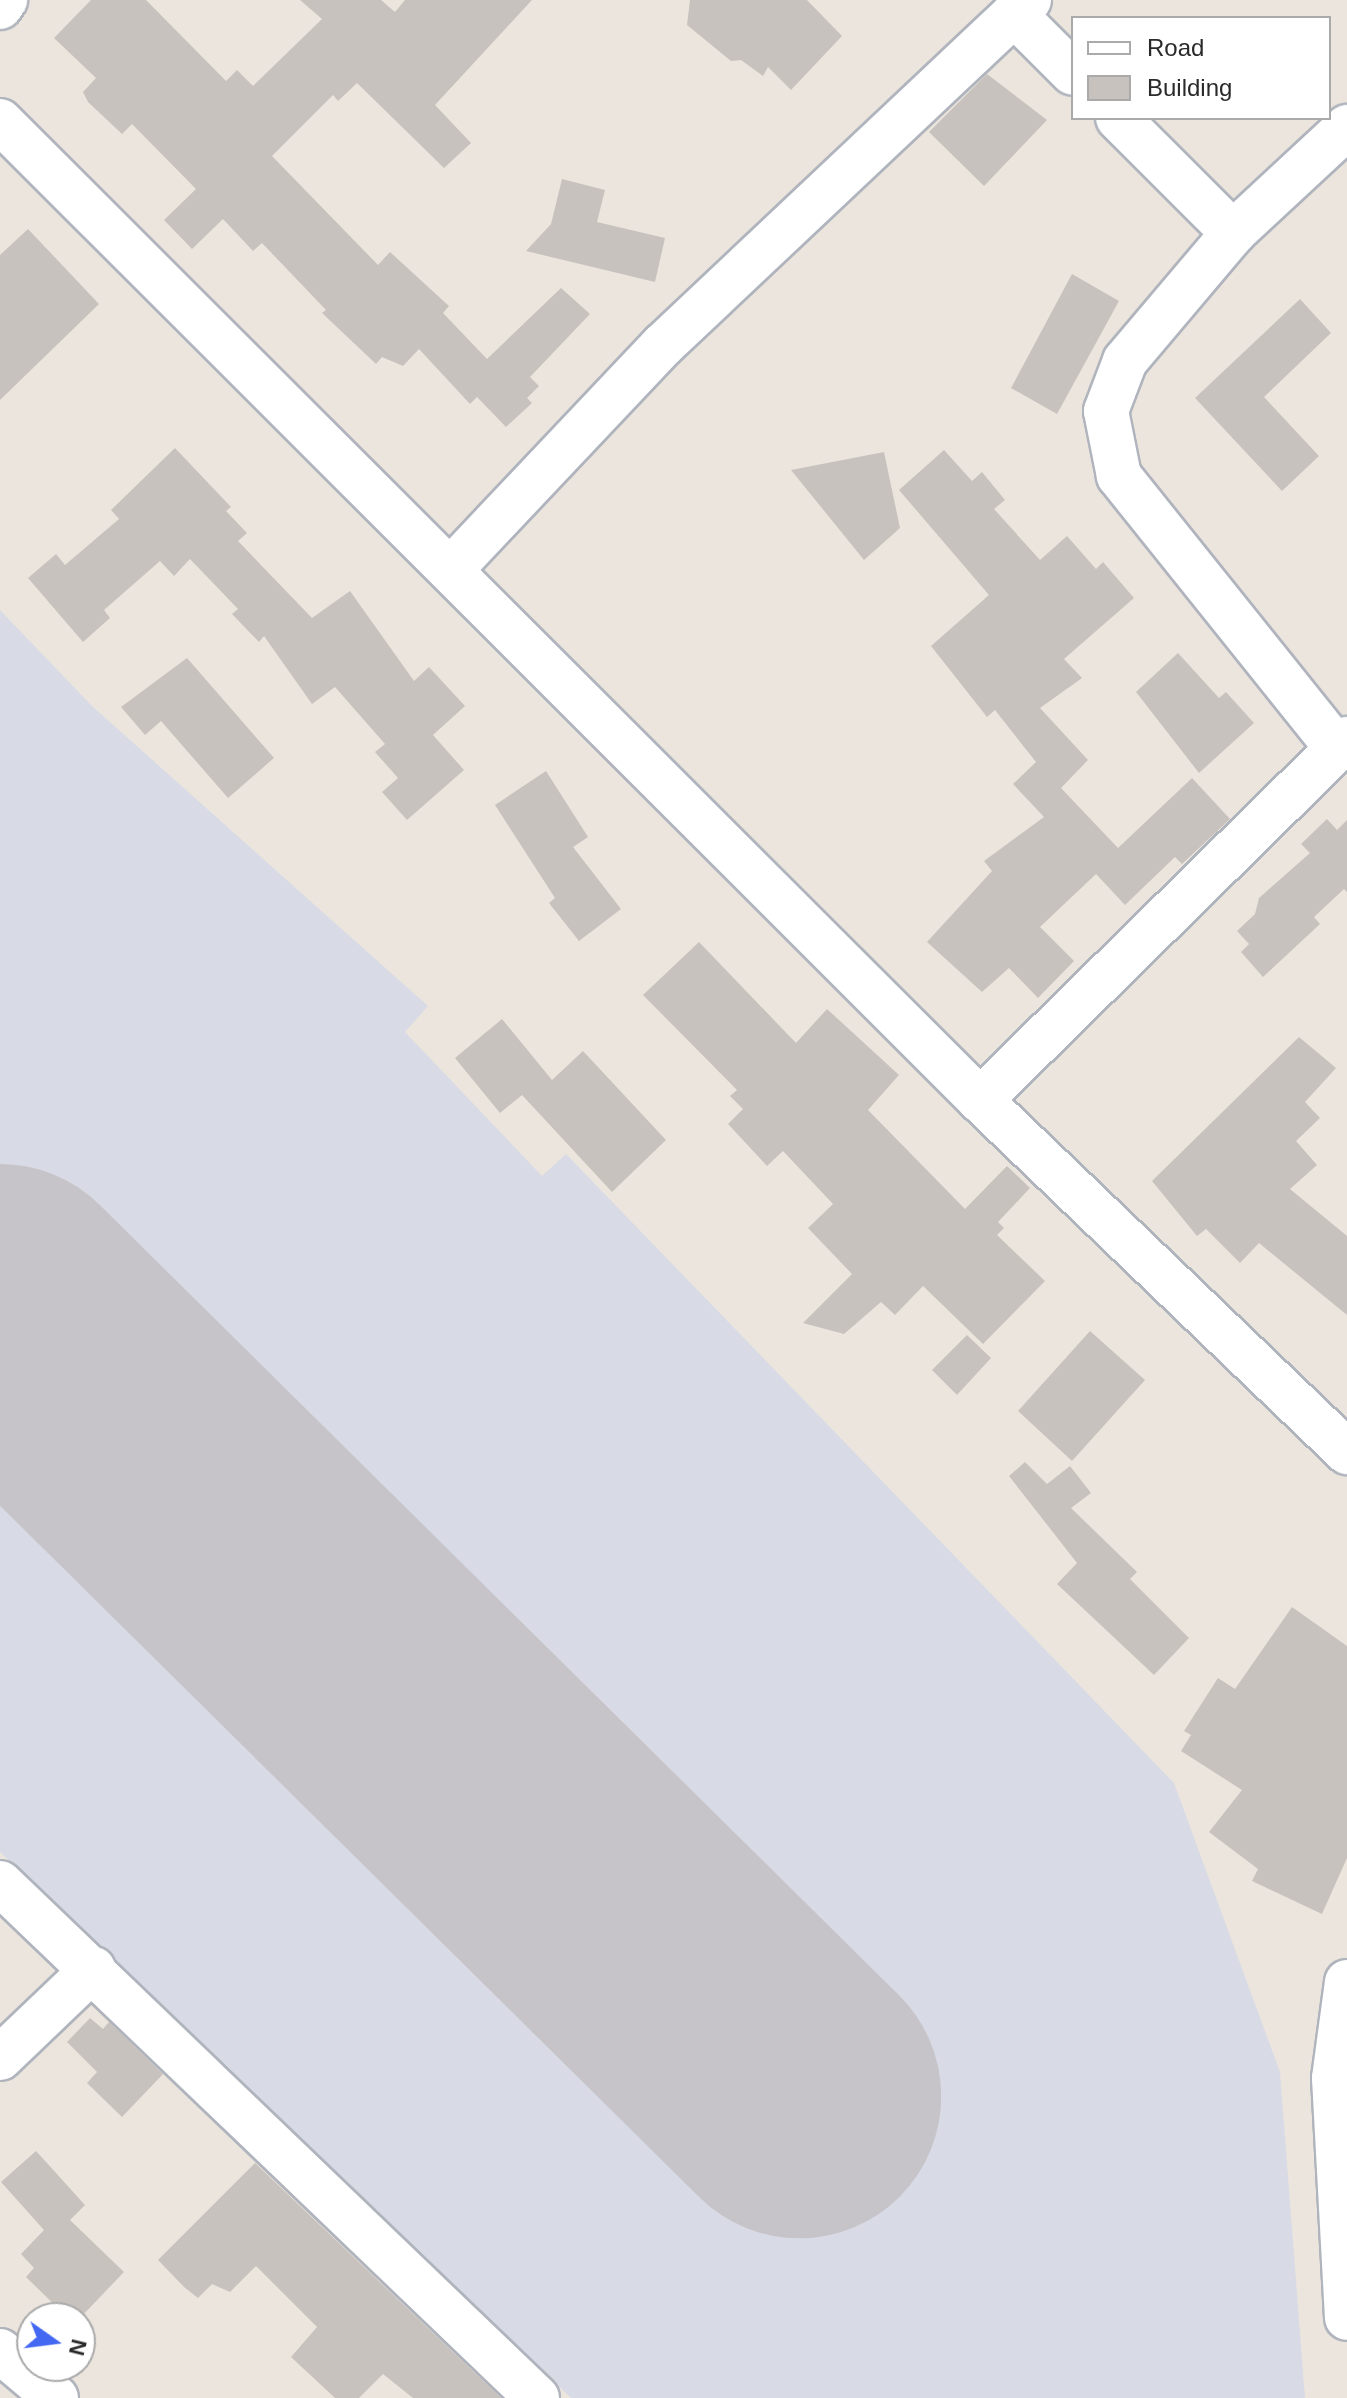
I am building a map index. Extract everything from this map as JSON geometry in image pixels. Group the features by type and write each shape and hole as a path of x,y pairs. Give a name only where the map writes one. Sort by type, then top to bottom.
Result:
{"street":[{"path":"0,7 5,0"},
{"path":"452,568 663,345 1022,7 1071,70"},
{"path":"1120,120 1233,233"},
{"path":"0,121 452,568 980,1100 1347,1452"},
{"path":"980,1100 1342,743 1164,539 1119,476 1109,441 1106,411 1125,361 1233,233 1347,127"},
{"path":"0,1883 537,2398"},
{"path":"0,2058 93,1969"},
{"path":"1347,1982 1334,2078 1347,2318"},
{"path":"6,2367 56,2398"}],"shaded area":[{"path":"0,610 92,706 428,1006 405,1032 542,1176 566,1154 1174,1783 1280,2072 1305,2398 571,2398 0,1852"}],"building":[{"path":"91,0 146,0 226,81 237,70 253,86 322,19 300,0 381,0 395,12 405,0 532,0 435,105 471,143 444,168 357,83 338,101 333,95 272,156 378,265 390,252 449,306 443,313 487,359 561,288 590,314 530,377 539,386 527,398 532,403 506,427 477,397 470,404 419,349 403,366 382,357 376,364 322,313 326,310 262,243 253,251 223,219 192,249 164,220 196,189 132,124 122,134 88,102 83,92 96,78 54,38"},
{"path":"690,0 807,0 842,36 791,90 768,67 763,76 741,60 731,61 687,25"},
{"path":"987,74 1047,120 984,186 929,132"},
{"path":"562,179 605,190 597,222 665,238 655,282 526,251 551,224"},
{"path":"28,229 99,304 0,400 0,255"},
{"path":"1072,274 1119,301 1057,414 1011,388"},
{"path":"1300,299 1331,333 1264,397 1319,456 1282,491 1195,398"},
{"path":"175,448 231,507 226,511 247,533 238,541 312,618 350,591 414,681 429,667 465,706 433,735 464,770 407,820 382,792 398,778 375,752 385,744 335,687 312,704 264,636 259,642 232,614 238,609 190,559 174,576 160,561 104,610 110,618 83,642 28,578 56,554 65,565 119,519 111,510"},
{"path":"944,450 972,481 982,472 1005,500 994,509 1040,560 1067,536 1096,569 1103,562 1134,598 1064,659 1082,678 1040,708 1088,760 1061,788 1118,848 1192,778 1230,819 1182,864 1175,857 1125,905 1096,874 1040,927 1074,961 1038,998 1009,968 982,992 927,942 992,871 984,861 1044,817 1013,784 1036,762 995,710 987,717 931,646 989,595 899,490"},
{"path":"884,452 900,528 864,560 791,470"},
{"path":"1178,653 1219,698 1226,692 1254,723 1199,773 1136,692"},
{"path":"187,658 274,758 228,798 161,721 145,735 121,707"},
{"path":"546,771 588,837 573,847 621,909 579,941 549,903 555,898 495,805"},
{"path":"1327,819 1337,830 1347,820 1347,892 1344,889 1314,917 1320,924 1263,977 1241,952 1249,944 1237,931 1255,914 1259,898 1310,853 1301,844"},
{"path":"699,942 796,1043 827,1009 899,1075 868,1110 965,1209 1007,1166 1030,1188 998,1222 1004,1228 997,1235 1045,1281 983,1344 923,1286 895,1315 881,1302 844,1334 803,1323 852,1274 808,1228 833,1204 783,1151 767,1166 728,1124 743,1109 730,1096 737,1090 643,995"},
{"path":"502,1019 552,1080 583,1051 666,1140 612,1192 522,1095 500,1113 455,1058"},
{"path":"1299,1037 1336,1068 1305,1102 1320,1118 1296,1141 1317,1165 1290,1189 1347,1236 1347,1315 1259,1243 1240,1263 1206,1229 1197,1236 1152,1181"},
{"path":"1090,1331 1145,1380 1072,1461 1018,1411"},
{"path":"967,1335 991,1358 957,1395 932,1370"},
{"path":"1025,1462 1047,1484 1070,1466 1091,1493 1071,1508 1137,1572 1130,1579 1189,1638 1154,1675 1057,1584 1077,1563 1009,1476"},
{"path":"1292,1607 1347,1646 1347,1858 1322,1914 1252,1881 1258,1869 1209,1832 1242,1790 1181,1751 1191,1735 1184,1731 1218,1678 1235,1689"},
{"path":"90,2018 103,2029 109,2022 163,2074 122,2117 87,2083 97,2072 67,2042"},
{"path":"36,2151 85,2205 70,2220 124,2272 95,2302 52,2302 26,2277 34,2268 21,2254 44,2230 1,2182"},
{"path":"255,2163 501,2398 413,2398 383,2374 359,2398 335,2398 291,2357 317,2327 256,2266 230,2292 212,2284 198,2298 184,2287 158,2260"}],"runway":[{"path":"0,1306 799,2096"}]}
